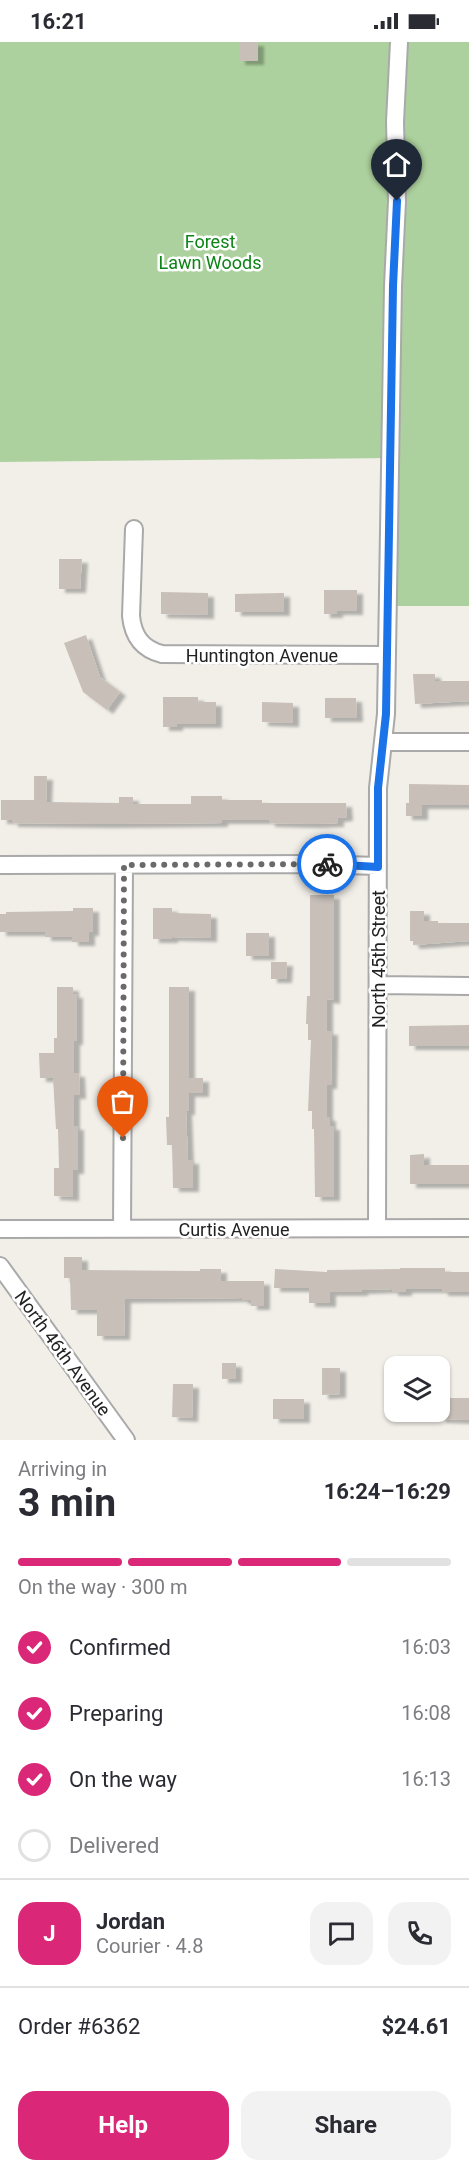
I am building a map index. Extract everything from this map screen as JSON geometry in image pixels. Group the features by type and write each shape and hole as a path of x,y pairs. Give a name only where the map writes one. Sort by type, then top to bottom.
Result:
{"street":[{"name":"North 45th Street","path":"377,1228 378,788 384,742 387,656 393,286 397,201 395,122 399,42"},
{"name":"Huntington Avenue","path":"134,529 131,616 133,630 140,642 152,652 162,654 387,656"},
{"path":"384,742 469,742"},
{"path":"0,865 312,864 378,867"},
{"path":"122,1229 124,865"},
{"path":"378,986 469,986"},
{"name":"Curtis Avenue","path":"0,1228 469,1228"},
{"name":"North 46th Avenue","path":"0,1266 126,1440"}],"green space":[{"name":"Forest Lawn Woods","path":"0,42 469,42 469,606 388,606 390,458 0,462"}],"building":[{"path":"239,42 258,42 258,61 239,61"},
{"path":"59,559 82,559 80,589 59,589"},
{"path":"324,590 357,590 357,611 337,611 337,614 324,614"},
{"path":"161,592 208,593 208,615 161,614"},
{"path":"284,593 284,612 235,612 235,594"},
{"path":"86,635 100,677 120,692 107,710 83,692 64,643"},
{"path":"413,674 435,674 435,681 469,681 469,701 415,704"},
{"path":"163,697 198,697 198,702 216,702 216,724 177,724 177,727 163,727"},
{"path":"325,698 356,698 357,718 325,718"},
{"path":"262,702 293,703 293,723 262,722"},
{"path":"34,776 47,776 46,802 119,803 119,797 133,797 133,804 191,804 191,796 222,796 222,800 262,800 262,803 346,803 347,817 338,818 338,823 315,824 269,823 269,820 222,820 222,823 104,824 12,823 12,820 1,820 1,800 34,800"},
{"path":"409,784 469,785 469,805 422,805 422,816 406,816"},
{"path":"310,895 334,895 334,1000 327,999 327,1031 332,1031 331,1085 327,1085 327,1117 330,1117 330,1126 334,1126 334,1197 315,1197 314,1129 312,1129 312,1111 308,1111 311,1040 308,1040 308,1024 306,1024 307,996 310,996"},
{"path":"73,908 93,908 93,932 89,932 89,942 72,942 72,937 45,937 45,932 0,932 0,914 6,914 6,912 73,911"},
{"path":"153,908 172,908 172,913 211,914 211,938 153,939"},
{"path":"410,911 424,911 424,921 469,923 469,941 413,945 413,941 410,941"},
{"path":"246,933 269,933 269,956 246,956"},
{"path":"271,962 287,962 286,979 271,979"},
{"path":"57,987 73,987 73,994 77,994 74,1073 79,1073 80,1095 74,1095 74,1126 78,1126 78,1170 73,1170 73,1197 54,1196 54,1168 59,1168 53,1078 40,1078 39,1053 54,1053 54,1038 57,1038"},
{"path":"169,987 189,987 189,1078 203,1078 203,1093 189,1093 189,1111 186,1111 188,1160 193,1160 193,1188 173,1188 172,1145 167,1145"},
{"path":"469,1025 469,1046 409,1046 409,1026"},
{"path":"424,1154 424,1165 469,1165 469,1184 410,1184 410,1155"},
{"path":"64,1257 82,1257 82,1270 200,1271 200,1269 221,1269 221,1281 264,1281 264,1306 251,1306 251,1300 242,1300 242,1298 125,1299 124,1336 97,1336 97,1310 71,1310 70,1278 64,1278"},
{"path":"445,1268 445,1272 469,1272 469,1292 406,1289 406,1292 392,1292 392,1289 330,1292 330,1303 309,1303 309,1288 274,1288 275,1269 327,1272 327,1270"},
{"path":"222,1363 236,1363 236,1379 222,1379"},
{"path":"322,1368 340,1368 340,1394 322,1395"},
{"path":"173,1384 193,1384 192,1418 172,1417"},
{"path":"450,1398 469,1398 469,1420 450,1419"},
{"path":"273,1399 304,1399 304,1419 273,1419"}],"way so far":[{"path":"123,1138 124,865 327,864"}],"route":[{"path":"327,864 378,867 378,788 386,714 393,286 397,201"}]}
